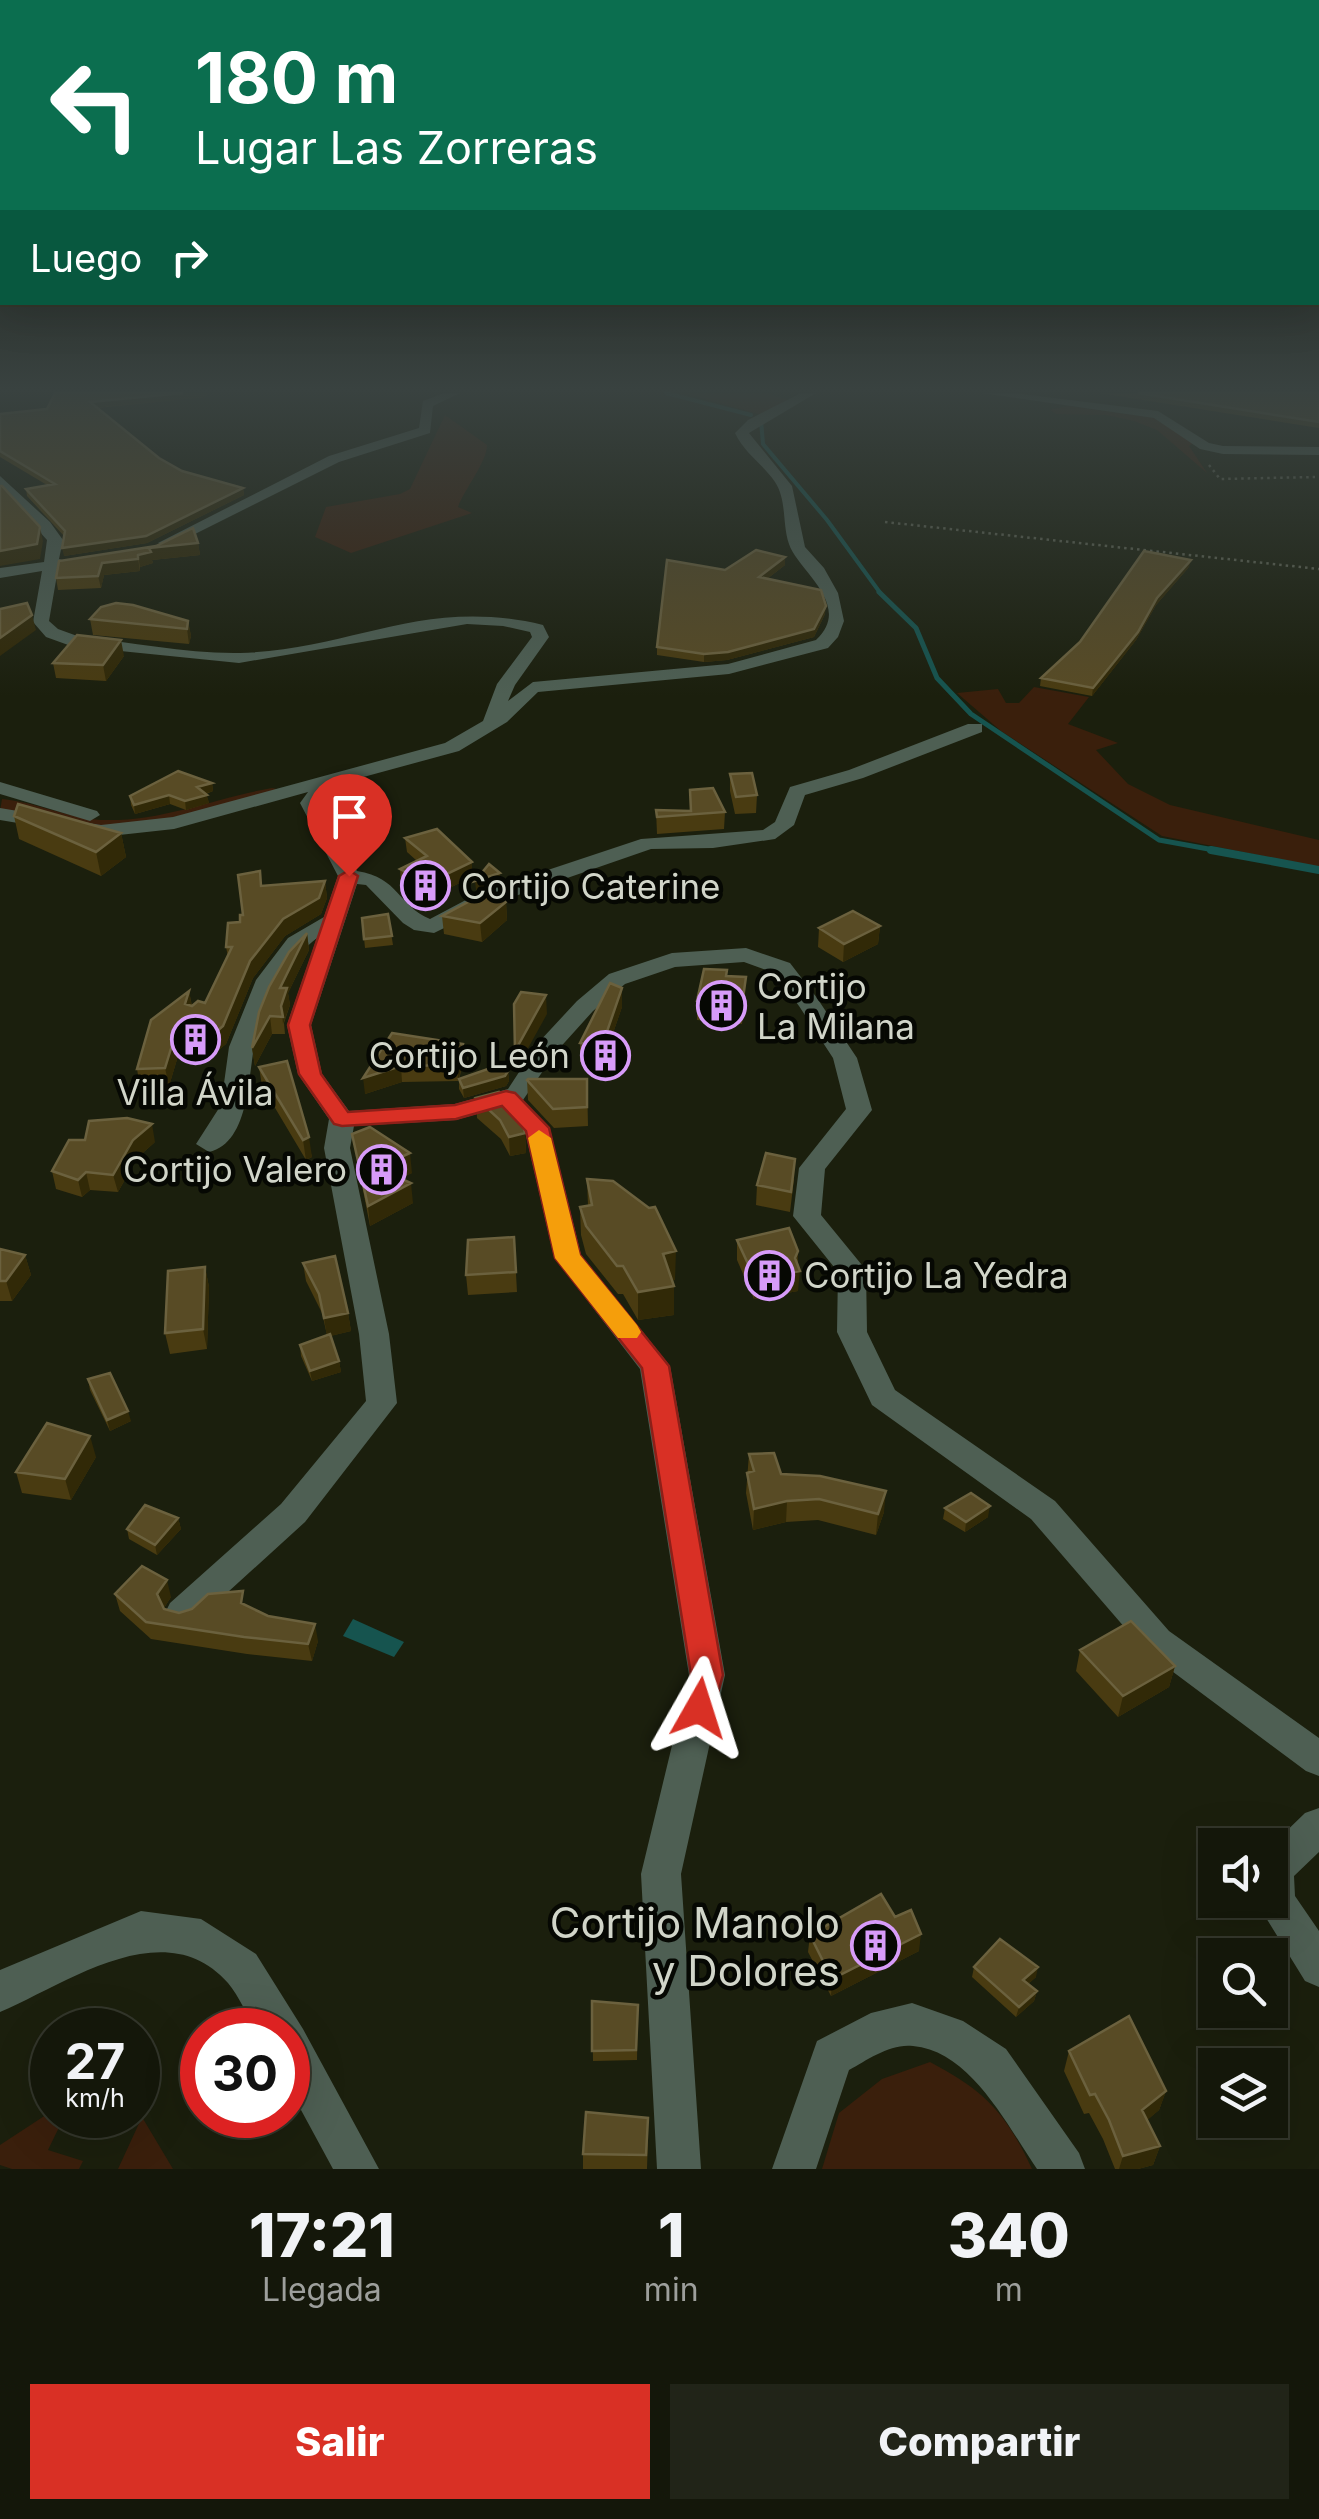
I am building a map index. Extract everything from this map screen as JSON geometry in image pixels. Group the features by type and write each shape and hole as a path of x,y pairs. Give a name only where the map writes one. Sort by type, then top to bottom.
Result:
{"street":[{"path":"0,814 101,831 130,830 227,811 452,747 491,721 506,684 541,637 537,629 496,621 452,622 405,627 265,657 238,658 76,642 52,633 41,622 55,540 14,494"},
{"path":"152,550 264,494"},
{"path":"491,721 500,718 533,687 548,683 729,669 822,644 833,636 837,625 830,597 820,572 798,551 786,494"},
{"path":"0,573 82,561"},
{"path":"349,876 373,880 411,918 434,926 487,898 648,843 713,842 768,835 784,825 797,790 856,774 975,728"},
{"path":"0,788 54,802 68,810 107,817 164,812 274,786 326,783"},
{"path":"182,1613 293,1513 382,1403 374,1334 337,1148 342,1119 310,1074 299,1025 349,876 310,803 326,783"},
{"path":"208,1144 222,1130 237,1091 235,1070 248,1020 279,964 305,935 334,921"},
{"path":"342,1119 456,1112 517,1094 547,1048 584,1006 617,980 672,960 746,955 782,968 845,1058 859,1110 812,1168 807,1216 852,1270 852,1332 883,1397 1044,1510 1157,1641 1319,1759"},
{"path":"506,1098 537,1128 568,1258 656,1366 707,1675 661,1874 679,2169"},
{"path":"1319,1826 1274,1870 1275,1901 1319,1967"},
{"path":"0,1991 72,1957 141,1931 201,1938 242,1968 266,2008"},
{"path":"794,2169 832,2056 872,2034 912,2024 948,2036 991,2064 1063,2169"},
{"path":"310,2084 357,2169"}],"path":[{"path":"885,522 1319,568"}],"shaded area":[{"path":"399,494 465,494 458,507 472,513 351,553 315,537 326,507"},
{"path":"1034,687 1089,697 1068,724 1118,743 1096,750 1128,784 1170,805 1319,840 1319,867 1162,836 1001,731 957,693 998,689 1006,703 1019,703"},
{"path":"272,788 286,791 139,825 91,825 0,811 2,799 89,819 124,820"},
{"path":"930,2062 992,2105 1032,2169 822,2169 839,2113 882,2079"},
{"path":"30,2125 30,2138 54,2138 48,2150 83,2161 79,2169 12,2169 0,2165 0,2145"},
{"path":"132,2138 155,2138 173,2169 118,2169"}],"water":[{"path":"353,1619 404,1642 394,1657 343,1636"}],"building":[{"path":"0,494 10,494 40,527 37,544 0,551"},
{"path":"31,494 230,494 146,536 62,548 65,531"},
{"path":"193,528 198,543 149,548 151,552 138,555 138,559 102,563 98,576 56,578 59,561 156,546"},
{"path":"756,550 785,557 759,577 821,590 826,606 814,629 728,652 704,654 657,647 667,560 725,570"},
{"path":"1144,551 1191,560 1157,598 1138,632 1093,688 1041,678 1080,642"},
{"path":"27,603 32,615 0,638 0,609"},
{"path":"116,603 188,621 187,629 90,619 101,607"},
{"path":"77,635 121,640 103,665 53,663"},
{"path":"178,771 212,783 197,787 207,795 185,801 169,795 134,805 130,796"},
{"path":"752,773 757,795 736,797 730,774"},
{"path":"713,788 725,812 657,817 656,810 691,811 690,790"},
{"path":"18,804 121,833 96,852 14,816"},
{"path":"437,829 472,862 428,883 400,869 427,856 405,838"},
{"path":"489,864 500,873 475,881"},
{"path":"260,871 261,886 325,881 319,898 283,919 250,961 223,1026 208,1039 177,1029 165,1068 137,1069 151,1020 189,991 185,1004 205,1003 232,947 226,947 228,923 240,922 243,915 238,875"},
{"path":"483,894 506,902 480,923 442,916"},
{"path":"853,911 880,926 844,944 819,928"},
{"path":"388,914 392,936 364,939 362,918"},
{"path":"307,933 280,988 287,988 281,1006 283,1017 270,1016 252,1048 269,987 289,952"},
{"path":"704,969 727,970 726,976 746,977 742,1005 697,1001"},
{"path":"610,983 622,988 602,1046 580,1043"},
{"path":"521,992 546,995 515,1051 514,1004"},
{"path":"392,1033 463,1044 457,1065 401,1066 363,1078"},
{"path":"287,1061 309,1137 303,1140 259,1067"},
{"path":"505,1063 505,1076 463,1088 459,1079"},
{"path":"528,1079 587,1079 587,1107 553,1109"},
{"path":"499,1092 520,1113 525,1133 509,1137 500,1120 476,1098"},
{"path":"127,1118 152,1124 133,1140 113,1175 86,1172 78,1180 52,1171 69,1140 85,1140 89,1121"},
{"path":"370,1127 410,1153 377,1168 411,1183 368,1206 352,1134"},
{"path":"766,1153 795,1159 791,1192 757,1185"},
{"path":"587,1179 613,1181 649,1208 655,1207 676,1251 663,1254 674,1286 638,1292 623,1266 617,1266 586,1226 580,1207 592,1205"},
{"path":"789,1228 798,1251 795,1258 800,1271 755,1279 737,1240"},
{"path":"514,1237 516,1272 466,1275 468,1240"},
{"path":"0,1249 25,1255 6,1281 0,1281"},
{"path":"335,1256 348,1313 324,1318 319,1294 303,1263"},
{"path":"205,1267 203,1329 165,1333 168,1271"},
{"path":"330,1334 339,1361 310,1371 300,1345"},
{"path":"110,1373 128,1411 107,1420 88,1379"},
{"path":"47,1423 90,1436 65,1479 16,1472"},
{"path":"774,1453 781,1474 820,1476 886,1491 878,1514 819,1499 754,1509 747,1473 754,1471 749,1454"},
{"path":"971,1493 990,1506 966,1522 945,1508"},
{"path":"145,1505 178,1518 155,1545 127,1529"},
{"path":"142,1566 167,1580 157,1594 164,1609 179,1613 192,1609 208,1594 243,1591 241,1603 268,1616 315,1624 308,1644 146,1622 115,1594"},
{"path":"1131,1621 1175,1666 1123,1696 1080,1650"},
{"path":"881,1894 895,1917 911,1910 921,1934 832,1979 810,1935"},
{"path":"1000,1939 1038,1967 1023,1980 1037,1991 1019,2007 974,1967"},
{"path":"592,2001 638,2005 636,2050 592,2051"},
{"path":"1129,2016 1166,2091 1142,2110 1160,2146 1123,2156 1109,2120 1095,2094 1090,2095 1069,2051"},
{"path":"586,2112 648,2118 646,2155 583,2154"}],"waterway":[{"path":"805,494 881,594"},
{"path":"881,594 916,628 937,678 971,714 1159,840 1225,852"},
{"path":"1211,850 1319,870"}],"slow traffic":[{"path":"539,1138 568,1258 628,1332"}],"place":[{"name":"Cortijo Caterine","path":"426,886"},
{"name":"Cortijo La Milana","path":"722,1006"},
{"name":"Villa Ávila","path":"195,1040"},
{"name":"Cortijo León","path":"605,1055"},
{"name":"Cortijo Valero","path":"382,1169"},
{"name":"Cortijo La Yedra","path":"769,1275"},
{"name":"Cortijo Manolo y Dolores","path":"875,1946"}],"route":[{"path":"349,876 299,1025 310,1074 342,1119 456,1112 506,1098 537,1128 568,1258 656,1366 707,1675 699,1708"}]}
